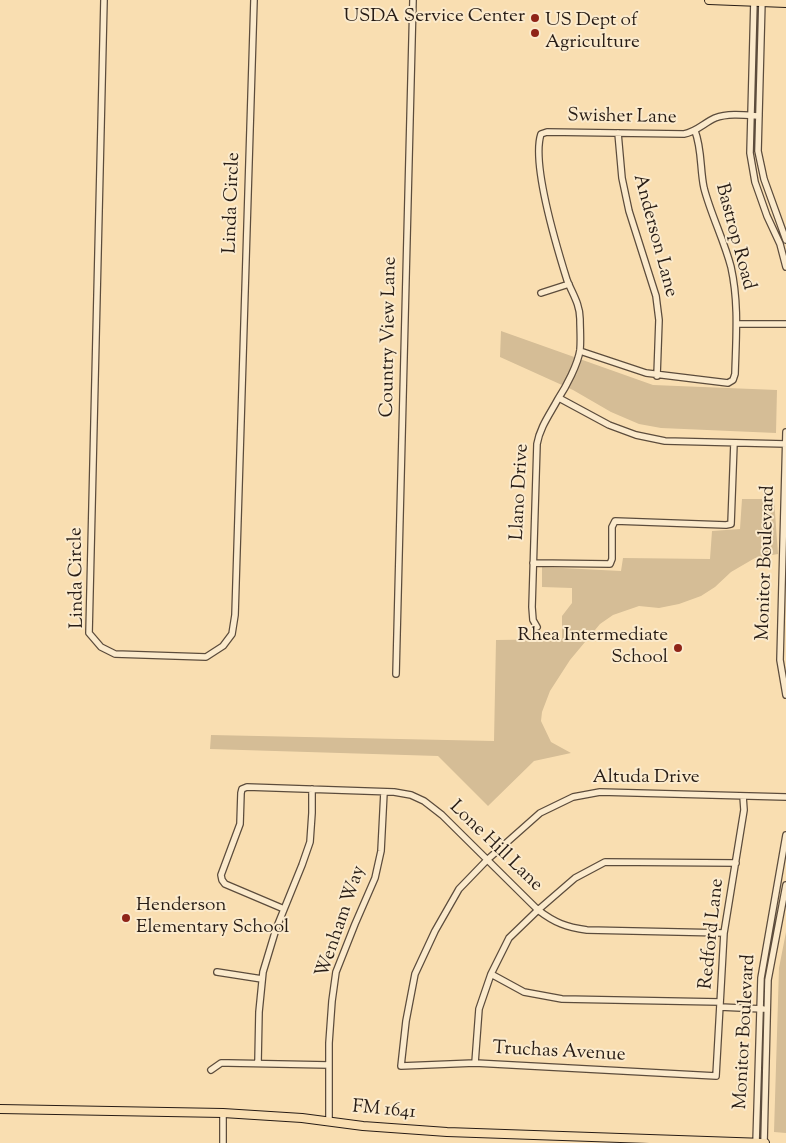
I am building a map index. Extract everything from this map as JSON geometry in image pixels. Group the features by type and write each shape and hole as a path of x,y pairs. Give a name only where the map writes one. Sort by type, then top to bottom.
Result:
{"main road":[{"path":"709,0 786,3"},
{"name":"FM 1641","path":"0,1109 223,1113 302,1118 363,1126 572,1139 764,1143"}],"street":[{"name":"Linda Circle","path":"104,0 89,633 101,646 115,654 206,657 223,646 232,634 235,615 254,0"},
{"name":"Country View Lane","path":"396,674 413,0"},
{"path":"754,1 749,115 750,153 755,182 767,216 780,244 786,267"},
{"path":"762,1 758,151 764,179 786,240"},
{"name":"Swisher Lane","path":"541,134 547,132 675,135 695,131 721,116 759,116"},
{"name":"Bastrop Road","path":"657,376 728,382 733,380 735,374 737,301 727,255 704,188 695,131"},
{"name":"Anderson Lane","path":"618,133 622,178 629,211 656,296 659,320 657,376"},
{"name":"Llano Drive","path":"537,626 533,620 532,607 537,444 539,432 559,398 580,351 579,308 556,243 542,184 538,141 541,134"},
{"path":"541,293 569,284"},
{"path":"737,324 786,324"},
{"path":"580,351 657,376"},
{"path":"559,398 609,425 636,435 665,441 786,444"},
{"name":"Monitor Boulevard","path":"786,432 780,660 786,695"},
{"path":"533,563 610,564 612,559 612,527 614,520 731,524 734,443"},
{"name":"Lone Hill Lane","path":"284,908 225,884 222,880 221,875 240,824 242,789 247,787 394,792 411,795 424,801 442,815 538,910 549,919 564,926 587,930 724,933"},
{"path":"258,1062 259,1012 263,972 276,929 310,842 312,789"},
{"name":"Altuda Drive","path":"401,1066 406,1021 415,974 435,931 459,889 486,860 540,813 582,794 611,791 786,796"},
{"name":"Wenham Way","path":"329,1122 329,1065 332,1001 336,972 375,878 381,851 384,792"},
{"name":"Redford Lane","path":"716,1076 724,933 744,810 744,796"},
{"name":"Monitor Boulevard","path":"756,1143 761,978 786,835"},
{"path":"475,1064 479,1008 491,974 510,938 538,910 575,878 604,862 736,863"},
{"name":"Monitor Boulevard","path":"764,1143 768,980 786,885"},
{"path":"217,972 262,979"},
{"path":"491,974 524,992 562,999 720,1004 767,1009"},
{"path":"211,1070 221,1063 258,1062 329,1065"},
{"name":"Truchas Avenue","path":"401,1066 475,1064 716,1076"},
{"path":"223,1113 223,1143"}],"shaded area":[{"path":"501,331 653,385 777,390 776,433 661,428 639,424 611,412 573,390 500,357"},
{"path":"742,499 774,499 778,554 755,558 731,572 715,587 701,596 679,604 659,608 639,606 613,615 600,624 570,660 550,691 542,712 541,721 551,742 571,753 534,761 488,806 438,756 210,749 211,735 494,741 496,640 562,639 562,616 572,603 572,588 542,587 542,567 621,571 623,558 710,559 712,531 740,529"},
{"path":"786,932 786,1133 774,1132 779,968"}],"place":[{"name":"USDA Service Center","path":"535,18"},
{"name":"US Dept of Agriculture","path":"535,33"},
{"name":"Rhea Intermediate School","path":"678,648"},
{"name":"Henderson Elementary School","path":"126,918"}]}
